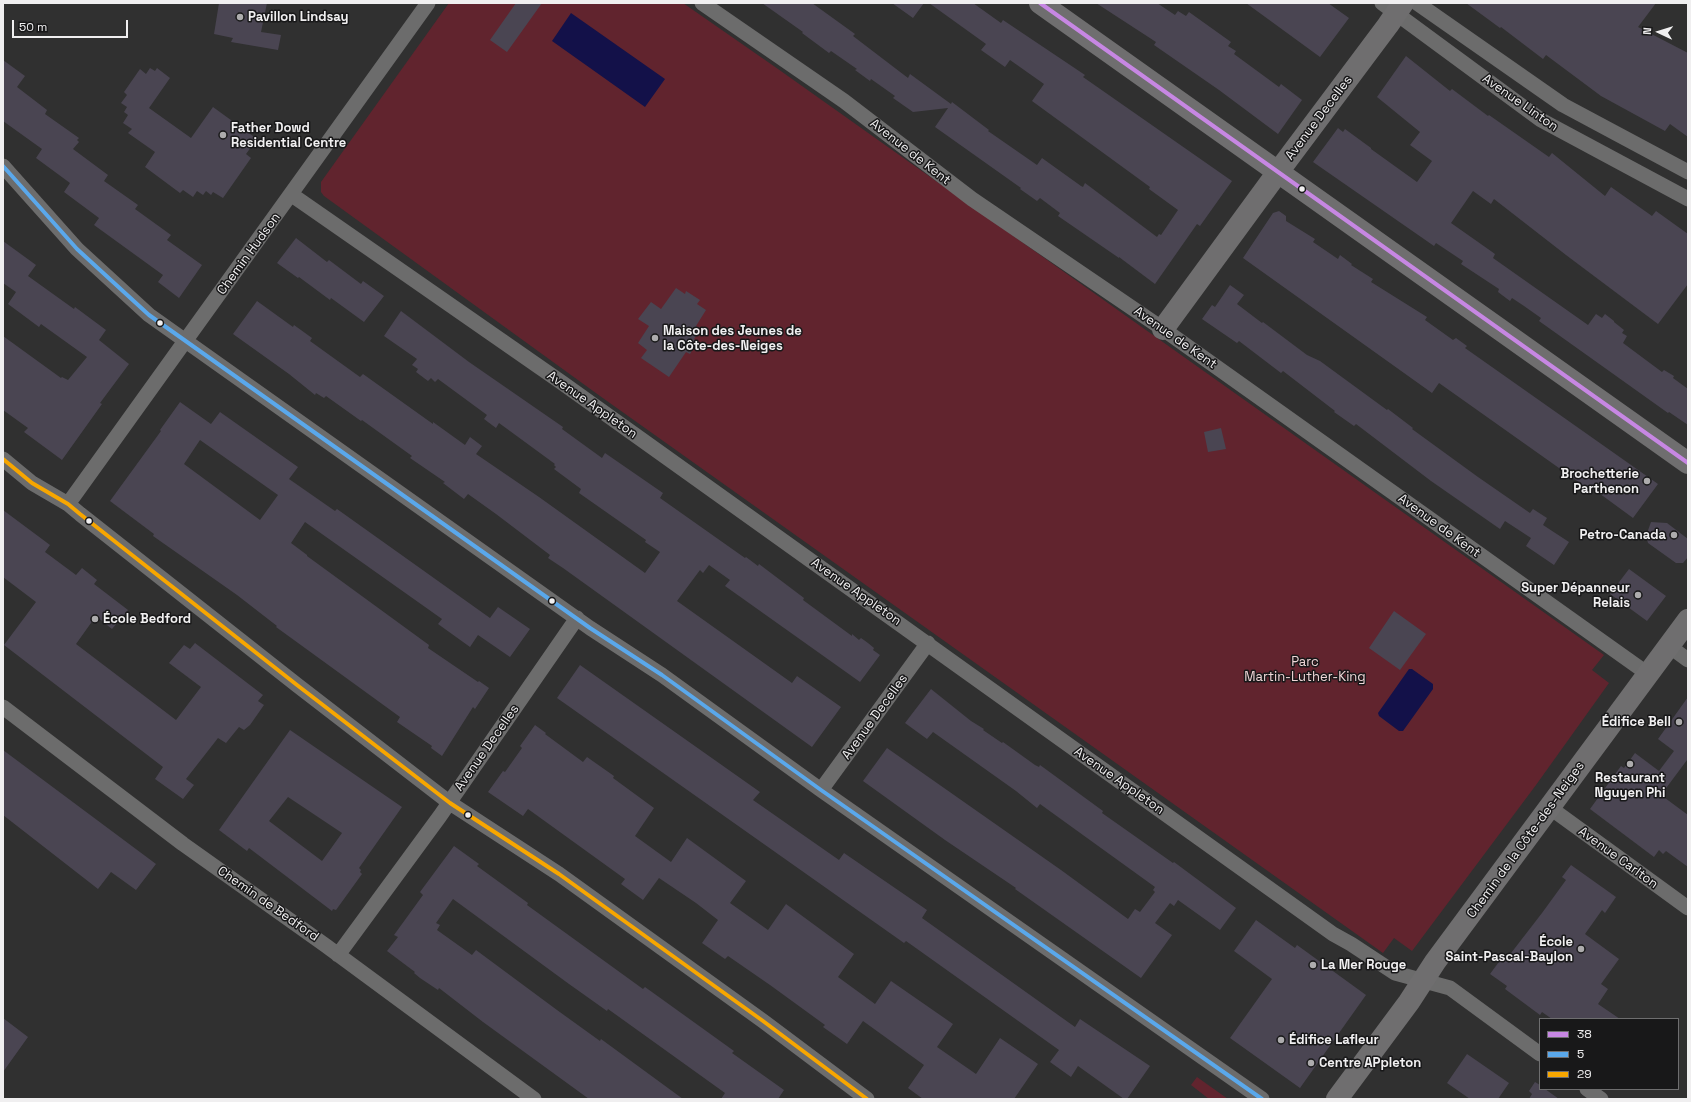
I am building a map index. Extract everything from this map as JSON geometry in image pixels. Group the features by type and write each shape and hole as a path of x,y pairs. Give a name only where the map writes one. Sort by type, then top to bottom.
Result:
{"main road":[{"path":"1040,3 1688,463"},
{"name":"Avenue Decelles","path":"1163,329 1278,172 1394,6"},
{"name":"Chemin de la Côte-des-Neiges","path":"1336,1099 1549,807 1688,620"}],"street":[{"name":"Chemin Hudson","path":"68,504 292,195 428,3"},
{"name":"Avenue de Kent","path":"702,3 844,101 972,199 1163,329 1648,674"},
{"name":"Avenue Linton","path":"1417,3 1562,105 1688,172"},
{"name":"Avenue Linton","path":"1394,6 1541,120 1688,199"},
{"path":"3,166 77,249 149,315 577,618 662,675 821,790 1262,1099"},
{"name":"Avenue Appleton","path":"292,195 561,382 1334,934 1395,973 1450,988 1539,1053"},
{"path":"3,459 32,483 68,504 297,685 450,803 559,874 763,1021 867,1099"},
{"name":"Avenue Decelles","path":"338,955 450,803 577,618"},
{"name":"Avenue Decelles","path":"821,790 928,643"},
{"path":"1669,646 1688,660"},
{"name":"Chemin de Bedford","path":"3,707 183,844 338,955 534,1099"},
{"name":"Avenue Carlton","path":"1549,807 1688,908"},
{"path":"1588,1090 1601,1099"}],"green space":[{"name":"Parc Martin-Luther-King","path":"449,3 683,3 1604,655 1592,670 1609,683 1536,785 1412,951 1394,938 1383,953 600,396 324,196 321,192 321,182"},
{"path":"1197,1077 1228,1099 1209,1099 1191,1085"}],"shaded area":[{"path":"571,13 665,79 645,107 552,41"},
{"path":"1409,669 1412,669 1433,684 1433,689 1403,731 1399,731 1379,716 1378,713"}],"building":[{"name":"Pavillon Lindsay","path":"219,3 267,3 261,32 281,35 278,50 231,42 233,38 214,34"},
{"path":"516,3 542,3 507,52 490,40"},
{"path":"762,3 812,3 855,34 853,36 908,78 910,74 951,104 952,102 989,130 988,131 1037,165 1042,158 1081,186 1083,187 1085,183 1157,237 1159,234 1161,235 1178,210 1149,189 1150,187 1032,101 1044,84 1010,60 1005,67 981,50 986,44 929,3 973,3 1001,23 1003,20 1085,75 1083,77 1232,181 1200,226 1197,224 1155,284 1119,257 1058,216 1060,213 1040,198 1037,201 935,127 948,108 913,112 893,98 895,96 871,79 870,81 855,70 857,69 831,51 829,53 802,33 803,32"},
{"path":"892,3 924,3 913,18"},
{"path":"1096,3 1157,3 1175,15 1178,11 1186,16 1189,12 1231,42 1228,46 1236,51 1234,54 1279,87 1281,84 1302,100 1278,134 1219,90 1154,45 1156,42"},
{"path":"1246,3 1328,3 1349,18 1320,57"},
{"path":"1466,3 1656,3 1638,27 1688,53 1688,137 1670,124 1665,131 1601,96 1546,55 1543,59"},
{"path":"1406,56 1450,91 1452,89 1488,116 1489,115 1549,157 1552,153 1605,196 1611,187 1652,216 1656,211 1688,234 1688,284 1658,324 1494,199 1491,204 1473,191 1451,223 1495,254 1493,258 1588,325 1596,314 1602,318 1605,314 1614,321 1624,330 1622,333 1627,336 1623,343 1662,372 1664,370 1674,376 1673,378 1688,389 1688,425 1669,412 1668,413 1539,321 1541,318 1524,306 1512,298 1510,301 1498,292 1499,289 1461,264 1463,261 1436,243 1434,246 1313,162 1338,128 1343,132 1345,129 1417,182 1432,161 1410,145 1420,132 1377,97"},
{"path":"3,60 25,76 17,87 47,110 45,114 79,138 77,140 79,142 73,149 108,175 104,181 138,205 135,209 171,235 167,240 202,265 179,298 158,282 163,275 94,225 99,218 64,192 70,183 36,158 42,149 3,121"},
{"name":"Father Dowd Residential Centre","path":"150,68 155,71 157,68 170,78 149,108 191,138 213,107 257,139 246,154 251,158 223,198 213,192 211,195 206,191 203,195 197,191 193,197 183,190 180,193 145,167 155,152 128,133 132,129 123,123 128,115 124,112 127,107 121,103 127,95 124,92 140,69 146,74"},
{"path":"1279,211 1286,216 1286,221 1315,239 1313,242 1338,259 1340,255 1352,264 1351,265 1373,279 1371,282 1427,317 1425,320 1453,340 1456,338 1467,346 1465,348 1658,484 1633,518 1592,488 1590,490 1439,383 1432,393 1243,258 1273,213"},
{"path":"296,238 327,262 329,260 361,284 363,281 384,296 364,322 331,298 330,300 277,263"},
{"path":"3,241 36,265 28,276 74,309 75,307 106,330 99,340 129,364 100,403 102,404 62,460 24,432 28,428 3,410 3,336 61,378 62,377 68,380 87,357 41,324 39,327 8,304 16,292 3,283"},
{"path":"1230,285 1244,295 1237,304 1262,323 1263,322 1307,355 1320,361 1387,410 1388,409 1413,428 1412,429 1530,513 1533,509 1547,518 1543,525 1569,542 1554,565 1526,546 1531,538 1505,521 1500,529 1431,481 1356,424 1354,426 1334,412 1335,411 1283,371 1281,373 1239,341 1237,343 1202,319 1212,305 1215,307"},
{"path":"676,288 685,294 686,291 700,300 697,304 706,310 696,326 701,329 694,339 697,342 690,354 686,352 669,377 641,358 647,350 638,343 649,326 638,319 651,302 661,309"},
{"path":"257,301 293,327 294,325 312,338 310,341 360,377 363,374 465,445 470,437 482,446 476,454 645,573 660,552 645,542 646,540 579,493 581,489 554,469 556,467 554,465 555,464 499,423 496,428 484,419 487,415 438,379 435,382 431,378 428,381 416,372 418,369 412,365 417,359 384,336 401,311 469,362 563,427 562,429 602,458 605,453 663,493 660,498 745,558 746,557 758,566 759,564 804,598 803,600 852,636 852,634 859,640 861,638 868,643 874,648 873,650 880,655 860,682 725,586 730,580 709,565 703,573 700,570 677,601 792,683 797,676 841,707 812,747 548,558 550,555 468,494 464,499 443,483 445,482 410,458 412,456 362,420 361,421 326,396 324,398 316,393 315,395 289,374 233,334"},
{"path":"180,402 211,424 220,412 298,467 289,479 335,511 337,509 490,618 498,607 530,629 510,657 478,635 470,647 438,624 442,619 305,522 291,543 429,645 428,648 489,688 475,709 473,707 442,756 431,748 432,746 397,722 400,717 276,627 277,626 237,595 153,536 154,534 110,501 161,431 160,430","holes":["200,440 278,495 260,520 184,464"]},
{"path":"1221,428 1226,449 1208,452 1204,432"},
{"path":"3,510 50,545 45,552 76,575 82,568 97,580 94,584 128,610 112,629 96,616 76,644 176,720 201,687 169,663 184,645 190,649 195,643 263,695 258,701 264,705 250,725 244,730 239,727 226,743 218,738 186,779 194,785 183,799 155,779 163,767 4,645 36,602 3,577"},
{"path":"1651,522 1667,523 1688,539 1688,557 1683,563 1676,563 1648,543 1646,536"},
{"name":"Super Dépanneur Relais","path":"1629,569 1666,596 1647,621 1610,594"},
{"path":"1394,611 1426,634 1400,670 1369,648"},
{"path":"580,665 760,792 753,800 839,860 844,853 927,910 922,918 1075,1027 1080,1019 1150,1066 1127,1099 1124,1099 1078,1066 1071,1077 1050,1062 1059,1050 906,941 904,943 557,698"},
{"path":"931,689 971,721 984,729 983,730 1002,743 1003,742 1035,765 1039,767 1040,765 1103,811 1102,813 1173,863 1174,862 1236,908 1220,930 1178,900 1174,906 1170,903 1155,923 1172,935 1141,978 863,781 887,748 1128,919 1135,909 1140,912 1155,892 1153,890 1155,887 1040,804 1037,808 1016,791 933,732 927,739 905,723"},
{"path":"1688,697 1688,761 1687,760 1661,795 1688,815 1688,867 1666,851 1663,854 1659,850 1654,857 1590,809 1621,766 1624,768 1635,753 1659,771 1674,751 1658,739"},
{"path":"535,725 583,762 587,757 614,776 613,778 654,808 635,836 671,862 687,838 746,881 730,903 768,930 786,904 854,954 838,977 875,1004 891,981 953,1024 937,1047 976,1074 1000,1038 1038,1064 1014,1099 923,1099 908,1088 924,1065 863,1021 847,1044 823,1027 825,1025 770,985 728,956 725,959 702,943 718,920 696,903 659,878 643,900 621,884 625,879 528,809 523,816 488,792 503,771 505,772 522,748 520,746"},
{"path":"290,730 402,807 359,868 362,874 336,910 333,909 332,911 249,848 247,851 219,830","holes":["288,797 342,833 322,861 269,821"]},
{"path":"3,750 156,864 136,890 111,872 98,889 3,815"},
{"path":"454,846 479,864 477,866 528,903 527,905 643,989 645,987 734,1051 732,1053 784,1090 778,1099 721,1099 725,1093 608,1009 607,1011 569,984 453,899 436,923 440,925 437,930 472,955 476,950 600,1041 601,1039 683,1099 589,1099 439,988 438,990 420,978 414,973 415,972 387,951 398,937 394,935 423,895 420,892"},
{"path":"1571,865 1616,897 1605,913 1602,910 1585,934 1619,959 1601,984 1608,989 1598,1004 1619,1018 1551,1018 1542,1012 1540,1015 1505,989 1507,986 1490,974 1504,955 1508,957 1542,913 1566,880 1562,877"},
{"path":"1256,920 1295,948 1297,945 1366,995 1300,1088 1230,1038 1272,979 1234,951"},
{"path":"3,1018 28,1037 3,1072"},
{"path":"1467,1054 1509,1083 1498,1099 1470,1099 1447,1083"},
{"path":"1535,1082 1539,1084 1539,1090 1546,1090 1559,1099 1529,1099 1532,1094 1529,1091"}],"transit line":[{"name":"38","path":"1040,3 1688,463"},
{"name":"5","path":"3,166 77,249 149,315 590,628 662,675 821,790 1262,1099"},
{"name":"29","path":"3,459 32,483 68,504 297,685 450,803 559,874 763,1021 867,1099"}],"place":[{"name":"Pavillon Lindsay","path":"240,17"},
{"name":"Father Dowd Residential Centre","path":"223,135"},
{"name":"Maison des Jeunes de la Côte-des-Neiges","path":"655,338"},
{"name":"Brochetterie Parthenon","path":"1647,481"},
{"name":"Petro-Canada","path":"1674,535"},
{"name":"Super Dépanneur Relais","path":"1638,595"},
{"name":"École Bedford","path":"95,619"},
{"name":"Édifice Bell","path":"1679,722"},
{"name":"Restaurant Nguyen Phi","path":"1630,764"},
{"name":"École Saint-Pascal-Baylon","path":"1581,949"},
{"name":"La Mer Rouge","path":"1313,965"},
{"name":"Édifice Lafleur","path":"1281,1040"},
{"name":"Centre APpleton","path":"1311,1063"}]}
